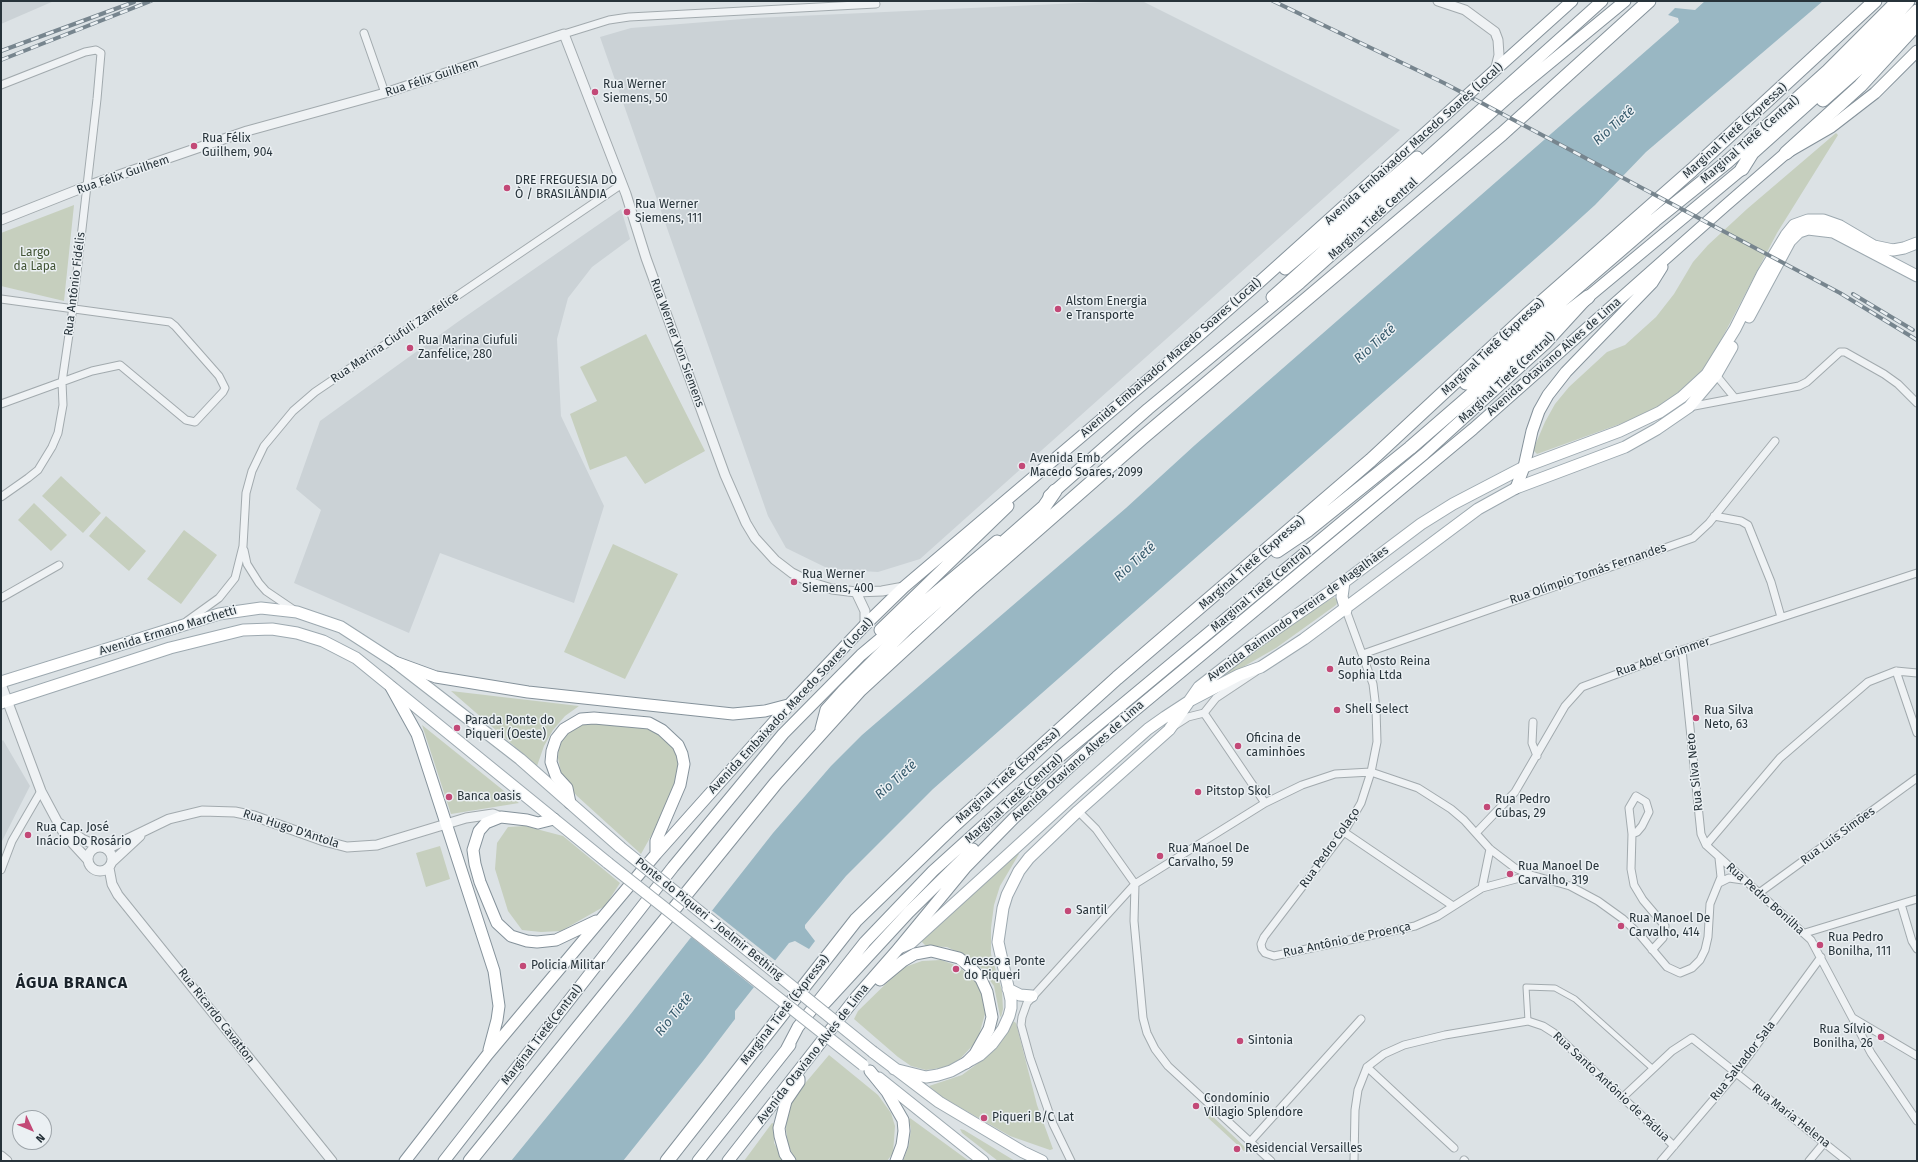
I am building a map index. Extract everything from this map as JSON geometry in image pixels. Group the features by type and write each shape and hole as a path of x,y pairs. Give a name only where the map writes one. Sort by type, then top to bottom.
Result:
{"highway":[{"path":"470,1161 722,849 821,732 860,690 973,586 1208,381 1292,312 1502,134 1649,1"},
{"name":"Marginal Tietê (Expressa)","path":"667,1161 856,920 951,828 1042,745 1372,460 1527,315 1692,170 1875,1"},
{"name":"Marginal Tietê (Central)","path":"1428,408 1445,398 1480,372 1655,220 1727,162 1828,71 1898,1"},
{"path":"1742,169 1752,153 1829,84 1908,1"},
{"path":"1742,169 1844,82 1917,11"},
{"path":"1786,153 1860,86 1917,24"},
{"path":"1249,566 1278,551 1308,530 1410,448 1564,314 1588,297"},
{"path":"821,732 827,710 844,691 909,626 1044,507 1055,491"}],"main road":[{"name":"Avenida Embaixador Macedo Soares (Local)","path":"405,1161 488,1054 600,919 789,705 865,625 904,587 1254,287 1572,1"},
{"path":"1509,91 1602,1"},
{"path":"845,670 933,593 1055,491 1148,409 1231,340 1237,328 1454,133 1625,1"},
{"name":"Avenida Otaviano Alves de Lima","path":"728,1161 857,996 965,868 1014,818 1098,741 1473,429 1786,153 1831,128 1856,109 1875,93 1917,51"},
{"name":"Margina Tietê Central","path":"1231,340 1324,262 1509,91"},
{"path":"1254,287 1267,283 1436,141 1454,133"},
{"name":"Marginal Tietê (Central)","path":"798,1027 865,942 933,871 1064,753 1424,454 1545,344 1588,297 1742,169"},
{"name":"Avenida Raimundo Pereira de Magalhães","path":"1190,700 1199,687 1233,660 1344,582 1434,516 1476,490 1524,467 1620,431 1660,412 1698,384 1707,374 1735,329 1763,273 1786,234 1794,225 1808,220 1823,220 1840,226 1890,257"},
{"name":"Avenida Raimundo Pereira de Magalhães","path":"1190,700 1239,675 1261,667 1346,610 1430,544 1478,509 1516,488 1625,447 1657,429 1689,407 1716,375 1790,241 1800,232 1808,229 1833,232 1890,257"},
{"name":"Avenida Raimundo Pereira de Magalhães","path":"1890,257 1904,248 1917,244"},
{"path":"1890,257 1917,276"},
{"path":"1516,488 1524,467 1532,431 1539,411 1548,395 1566,372 1652,283 1667,258"},
{"path":"845,670 862,648 998,517 1028,482"},
{"path":"1344,582 1342,597 1346,610"},
{"name":"Avenida Ermano Marchetti","path":"1,683 219,614 261,608 297,612 341,628 395,662 514,754 620,847"},
{"name":"Avenida Ermano Marchetti","path":"4,702 170,648 243,630 272,629 297,633 323,641 356,658 608,863"},
{"path":"395,662 436,677 528,692 734,714 765,711 789,705"},
{"name":"Marginal Tietê(Central)","path":"444,1161 673,867 783,734 845,670"},
{"path":"390,687 417,734 489,953 498,988 499,1006 498,1020 488,1054"},
{"path":"894,1069 926,1077 945,1073 980,1055 1003,1030 1011,1008 998,942 1000,922 1007,895 1019,871 1029,858 1078,811 1169,730 1190,700"},
{"name":"Avenida Otaviano Alves de Lima","path":"899,948 911,943 1148,729 1190,700"},
{"path":"570,803 567,788 556,776 551,762 552,751 556,739 564,729 581,719 594,718 649,723 662,730 678,745 684,764 680,785 656,841 656,854"},
{"path":"1079,790 1087,794 1089,801"},
{"path":"554,819 538,824 527,820 501,817 486,823 479,831 473,850 480,882 494,916 504,930 511,936 527,941 546,942 570,934 600,919"},
{"path":"698,1161 831,996 918,902 994,829 1014,818"},
{"name":"Ponte do Piqueri - Joelmir Bething","path":"620,847 894,1069 958,1114 1042,1161"},
{"name":"Ponte do Piqueri - Joelmir Bething","path":"608,863 866,1068"},
{"path":"857,996 868,992 890,970 915,954 931,951 959,958 981,979 989,998 992,1017 989,1029 975,1054 966,1063"},
{"path":"1008,989 1020,995 1032,996"},
{"name":"Avenida Otaviano Alves de Lima","path":"786,1050 798,1027"},
{"path":"866,1068 887,1092 903,1120 903,1138 896,1161"},
{"path":"866,1068 983,1161"},
{"path":"790,1161 785,1154 779,1128 786,1101 799,1082 800,1070"}],"street":[{"path":"1438,1 1465,10 1496,32 1499,55 1495,71"},
{"name":"Rua Félix Guilhem","path":"1,220 87,186 247,131 385,93 609,20 629,17 876,4"},
{"path":"364,33 385,93"},
{"name":"Rua Werner Von Siemens","path":"564,34 622,184 646,258 725,475 746,523 755,538 775,560 792,573 812,583 832,589 856,592 882,591 904,587"},
{"name":"Rua Antônio Fidélis","path":"1,84 85,52 96,50 101,53 102,58 73,307 62,382 63,405 58,433 52,447 38,470 1,497"},
{"name":"Rua Marina Ciufuli Zanfelice","path":"180,627 228,590 239,570 243,546 246,493 252,471 264,446 293,411 315,392 622,184"},
{"path":"1,299 73,307 170,322 219,376 225,388 198,419 191,422 186,420 120,365 92,371 1,404"},
{"path":"1689,407 1734,397 1799,386 1807,382 1840,352 1845,352 1884,374 1898,384 1917,403"},
{"path":"1716,375 1734,397"},
{"name":"Rua Olímpio Tomás Fernandes","path":"1363,654 1682,542 1701,532 1775,441"},
{"path":"1714,516 1741,520 1748,525 1771,582 1781,617"},
{"name":"Rua Marina Ciufuli Zanfelice","path":"243,546 247,564 259,583 266,591 297,612"},
{"path":"1,598 59,565"},
{"name":"Rua Abel Grimmer","path":"1476,833 1515,792 1565,706 1582,687 1682,650 1917,573"},
{"path":"856,592 865,611 865,625"},
{"name":"Rua Pedro Colaço","path":"1264,937 1344,832 1361,803 1371,772 1377,742 1376,709 1373,684 1346,610"},
{"name":"Rua Silva Neto","path":"1682,650 1700,822 1706,845"},
{"path":"1169,730 1188,717 1204,713 1216,698 1261,667"},
{"path":"1706,845 1780,758 1868,682 1896,671 1917,673"},
{"path":"1896,671 1917,734"},
{"path":"1,683 4,702 56,821 72,845 87,859 93,870 101,872 110,865 111,855 103,848 82,839 56,821"},
{"path":"1204,713 1265,803"},
{"path":"1533,722 1532,743 1537,756"},
{"path":"1071,1161 1053,1124 1042,1095 1021,1025 1025,1008 1032,996 1135,884 1265,803 1319,778 1335,774 1371,772 1418,788 1451,809 1490,849 1515,868 1531,875 1570,886 1598,901 1623,919 1640,935 1667,967 1674,971 1686,972 1692,968 1700,960 1705,950 1708,937 1710,904 1719,883 1721,873 1719,858"},
{"name":"Rua Luís Simões","path":"1759,893 1917,778"},
{"path":"1,870 12,842 42,791"},
{"path":"1632,834 1640,829 1649,812 1649,806 1636,796 1629,808 1632,834 1631,869 1634,885 1643,900 1665,926 1664,938 1652,950"},
{"path":"1078,811 1096,829 1135,884 1134,921 1137,967 1143,1018 1147,1033 1155,1049 1168,1066 1271,1161"},
{"name":"Rua Hugo D'Antola","path":"103,848 168,819 195,812 235,812 254,816 324,841 347,847 377,844 466,818 493,814 501,817"},
{"name":"Rua Hugo D'Antola","path":"110,865 150,827"},
{"path":"1344,832 1453,906"},
{"name":"Rua Pedro Bonilha","path":"1706,845 1805,933 1821,957 1871,1053 1917,1121"},
{"path":"87,859 90,852 103,848"},
{"path":"1482,888 1490,849"},
{"name":"Rua Ricardo Cavatton","path":"110,865 112,884 118,895 332,1161"},
{"name":"Rua Antônio de Proença","path":"1264,937 1261,944 1265,953 1274,956 1415,926 1438,916 1482,888 1531,875"},
{"path":"1719,883 1729,878 1744,880"},
{"path":"1805,933 1917,899"},
{"path":"1901,904 1912,941 1917,949"},
{"name":"Rua Salvador Sala","path":"1661,1161 1736,1073 1821,957"},
{"path":"1354,1161 1355,1110 1358,1090 1367,1067 1384,1054 1404,1045 1445,1035 1528,1021 1526,987 1555,988 1575,999 1652,1068 1622,1098"},
{"path":"1853,1018 1917,1056"},
{"path":"1250,1142 1361,1019"},
{"name":"Rua Santo Antônio de Pádua","path":"1528,1021 1543,1026 1554,1033 1674,1146"},
{"name":"Rua Maria Helena","path":"1652,1068 1687,1040 1692,1038 1698,1041 1847,1161"},
{"path":"1367,1067 1454,1148"},
{"path":"1809,1161 1824,1143"},
{"path":"1,1156 7,1161"}],"shaded area":[{"path":"1,1 54,1 1,24"},
{"path":"1142,1 1400,130 920,559 878,572 829,569 786,548 768,516 600,37 631,28 755,18"},
{"path":"621,209 630,239 592,267 568,298 557,339 561,416 604,506 574,603 440,553 409,633 294,583 321,510 296,489 320,421 459,321"},
{"path":"3,740 30,786 1,843 1,742"}],"green space":[{"path":"1836,133 1838,135 1777,233 1708,365 1684,388 1662,405 1642,416 1537,454 1533,450 1545,422 1555,404 1569,387 1607,352 1625,345 1656,317 1674,294 1693,262 1708,245 1747,209"},
{"name":"Largo da Lapa","path":"74,205 64,301 1,286 1,233"},
{"path":"646,334 705,451 645,484 626,456 590,470 570,414 597,401 580,367"},
{"path":"61,476 101,513 83,533 42,496"},
{"path":"34,503 67,535 51,551 18,520"},
{"path":"106,516 146,551 129,571 89,536"},
{"path":"184,530 217,555 181,604 147,579"},
{"path":"613,544 678,574 625,679 564,652"},
{"path":"1334,597 1338,601 1336,605 1276,648 1215,683 1214,680 1274,634"},
{"path":"451,691 579,706 565,716 553,730 544,746 537,766"},
{"path":"597,723 652,727 668,738 681,761 676,791 641,854 577,796 566,784 561,772 558,758 559,745 568,732 582,724"},
{"path":"422,725 519,803 451,814"},
{"path":"525,826 563,836 620,883 605,906 561,931 541,932 522,930 508,911 495,869 497,843 508,827"},
{"path":"440,846 450,879 426,887 416,853"},
{"path":"1017,853 1019,854 1000,886 994,905 991,928 991,954 1002,991 1003,1009 1001,1017 994,986 981,968 964,955 947,947 926,946 920,940"},
{"path":"941,960 958,966 981,988 985,1014 979,1035 973,1045 960,1059 947,1067 926,1070 911,1066 898,1057 854,1019 858,1011 902,968 922,961"},
{"path":"1013,1021 1016,1023 1037,1105 1053,1149 1050,1150 1010,1136 942,1097 929,1086 962,1075 977,1064 1001,1040"},
{"path":"829,1055 878,1095 891,1113 895,1126 893,1153 887,1161 796,1161 788,1145 786,1129 787,1111 796,1094"},
{"path":"1209,1113 1247,1149 1244,1151 1206,1116"},
{"path":"910,1118 969,1161 903,1161 909,1145 911,1129"},
{"path":"772,1123 775,1124 774,1143 784,1161 744,1161"},
{"path":"960,1129 1015,1161 998,1161 962,1133"}],"water":[{"name":"Rio Tietê","path":"1705,1 1823,1 1646,152 1595,205 1552,244 933,789 846,876 805,925 805,928 815,941 809,949 795,941 789,943 735,1011 735,1019 623,1161 511,1161 626,1020 773,833 831,766 862,735 1126,508 1195,445 1679,22 1678,18 1668,15 1675,8 1695,10"}],"pier":[{"path":"710,909 777,962 756,989 690,936"}],"railway":[{"path":"1,60 151,1"},
{"path":"1273,1 1444,83 1840,293 1917,340"},
{"path":"1,51 134,2"},
{"path":"1853,294 1913,330"}],"place":[{"name":"Rua Werner Siemens, 50","path":"595,92"},
{"name":"Rua Félix Guilhem, 904","path":"194,146"},
{"name":"DRE FREGUESIA DO Ò / BRASILÂNDIA","path":"507,188"},
{"name":"Rua Werner Siemens, 111","path":"627,212"},
{"name":"Alstom Energia e Transporte","path":"1058,309"},
{"name":"Rua Marina Ciufuli Zanfelice, 280","path":"410,348"},
{"name":"Avenida Emb. Macedo Soares, 2099","path":"1022,466"},
{"name":"Rua Werner Siemens, 400","path":"794,582"},
{"name":"Auto Posto Reina Sophia Ltda","path":"1330,669"},
{"name":"Shell Select","path":"1337,710"},
{"name":"Rua Silva Neto, 63","path":"1696,718"},
{"name":"Parada Ponte do Piqueri (Oeste)","path":"457,728"},
{"name":"Oficina de caminhões","path":"1238,746"},
{"name":"Pitstop Skol","path":"1198,792"},
{"name":"Banca oasis","path":"449,797"},
{"name":"Rua Pedro Cubas, 29","path":"1487,807"},
{"name":"Rua Cap. José Inácio Do Rosário","path":"28,835"},
{"name":"Rua Manoel De Carvalho, 59","path":"1160,856"},
{"name":"Rua Manoel De Carvalho, 319","path":"1510,874"},
{"name":"Santil","path":"1068,911"},
{"name":"Rua Manoel De Carvalho, 414","path":"1621,926"},
{"name":"Rua Pedro Bonilha, 111","path":"1820,945"},
{"name":"Policia Militar","path":"523,966"},
{"name":"Acesso a Ponte do Piqueri","path":"956,969"},
{"name":"Rua Sílvio Bonilha, 26","path":"1881,1037"},
{"name":"Sintonia","path":"1240,1041"},
{"name":"Condomínio Villagio Splendore","path":"1196,1106"},
{"name":"Piqueri B/C Lat","path":"984,1118"},
{"name":"Residencial Versailles","path":"1237,1149"}],"district":[{"name":"ÁGUA BRANCA","path":"72,984"}]}
